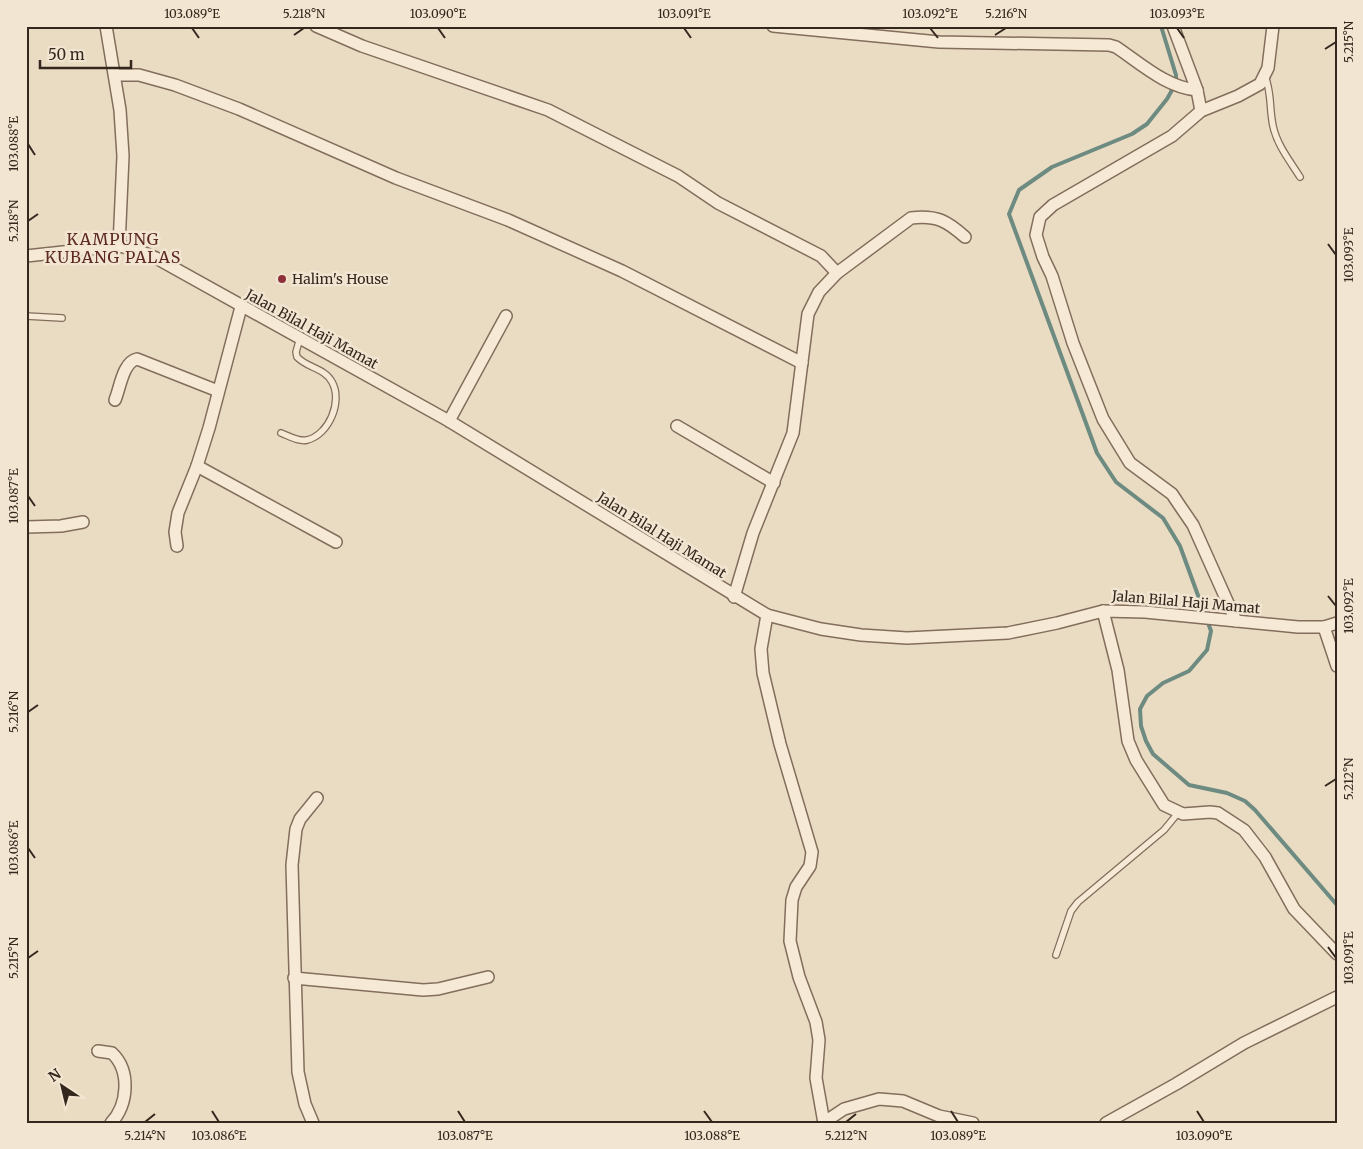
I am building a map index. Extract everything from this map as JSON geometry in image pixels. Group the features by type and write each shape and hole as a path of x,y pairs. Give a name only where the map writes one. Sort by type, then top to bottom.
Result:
{"street":[{"path":"106,26 120,110 123,156 119,246"},
{"path":"316,26 362,46 548,110 678,176 733,211 821,256 837,272"},
{"path":"773,26 939,42 1109,45 1116,47 1162,78 1191,90"},
{"path":"1173,26 1191,90 1201,111"},
{"path":"1236,621 1193,525 1172,494 1130,463 1103,419 1073,343 1052,276 1036,235 1038,221 1043,213 1172,136 1201,111 1255,88 1265,76 1274,26"},
{"path":"115,75 140,75 175,85 239,109 396,178 508,220 622,271 802,363"},
{"path":"734,597 747,549 793,433 808,314 819,292 837,272 911,218 926,217 948,222 966,237"},
{"name":"Jalan Bilal Haji Mamat","path":"26,256 119,246 135,249 156,258 449,421 734,597 767,615 821,629 861,635 907,638 1008,633 1103,611 1145,612 1298,627 1324,627 1337,623"},
{"path":"177,546 175,532 178,513 197,466 241,307"},
{"path":"449,421 506,316"},
{"path":"115,400 127,367 133,360 218,391"},
{"path":"677,426 774,483"},
{"path":"197,466 336,542"},
{"path":"26,528 61,526 83,522"},
{"path":"1103,611 1118,670 1128,741 1136,760 1164,805 1178,813 1210,812 1218,814 1244,830 1265,857 1298,914 1337,954"},
{"path":"767,615 761,650 763,673 780,744 812,852 810,866 796,887 792,900 790,941 799,977 816,1022 818,1040 816,1078 824,1123 844,1109 879,1099 903,1101 939,1116 973,1123"},
{"path":"1324,627 1337,666"},
{"path":"313,1123 305,1104 298,1072 292,865 296,829 300,819 316,798"},
{"path":"294,978 423,990 438,989 488,976"},
{"path":"1106,1123 1244,1043 1337,997"},
{"path":"98,1051 112,1053 122,1066 124,1100 122,1109 111,1123"}],"lane":[{"path":"1265,76 1271,92 1271,112 1276,137 1300,177"},
{"path":"26,316 62,318"},
{"path":"281,433 305,440 314,437 327,426 336,401 334,384 329,377 297,357 296,352 300,338"},
{"path":"1056,955 1071,911 1078,902 1164,830 1178,813"}],"waterway":[{"path":"1161,26 1176,75 1176,83 1167,99 1147,124 1132,134 1052,167 1019,190 1009,214 1097,453 1116,482 1163,518 1180,546 1211,631 1207,650 1189,671 1163,683 1147,696 1140,709 1141,726 1146,741 1153,754 1189,785 1227,793 1245,801 1255,810 1337,905"}],"place":[{"name":"Halim's House","path":"282,279"}],"district":[{"name":"KAMPUNG KUBANG PALAS","path":"113,248"}]}
